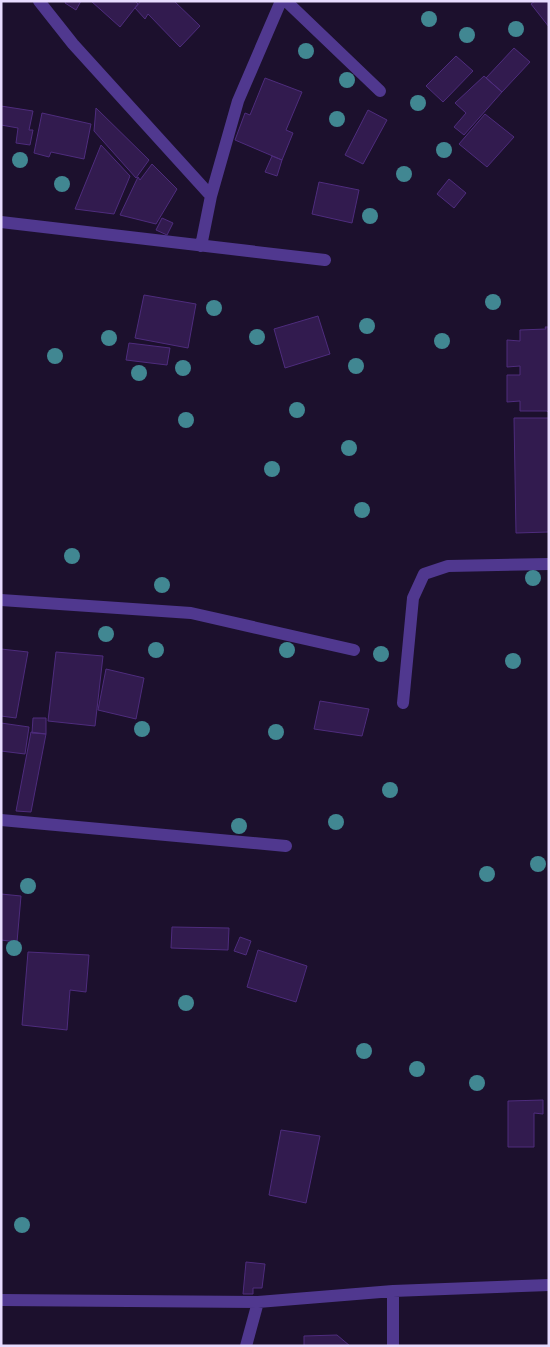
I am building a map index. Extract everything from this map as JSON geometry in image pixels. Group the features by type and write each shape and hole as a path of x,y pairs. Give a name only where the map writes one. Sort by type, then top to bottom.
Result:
{"street":[{"path":"39,1 72,44 211,196"},
{"path":"201,246 211,196 238,101 281,1"},
{"path":"286,1 380,91"},
{"path":"1,222 326,260"},
{"path":"403,703 413,598 424,574 448,566 549,564"},
{"path":"1,600 191,613 354,650"},
{"path":"1,820 286,846"},
{"path":"1,1300 258,1302 393,1291 549,1285"},
{"path":"393,1291 393,1346"},
{"path":"246,1346 258,1302"}],"building":[{"path":"66,1 81,1 76,10 65,3"},
{"path":"91,1 135,1 138,4 120,27"},
{"path":"141,1 174,1 200,26 180,47 148,14 145,19 135,8"},
{"path":"535,1 549,1 549,27 531,4"},
{"path":"514,48 530,62 502,92 486,78"},
{"path":"456,56 473,71 443,102 426,86"},
{"path":"484,76 502,92 464,135 454,127 466,113 455,103"},
{"path":"265,78 302,92 286,130 293,133 282,160 235,140 245,113 250,115"},
{"path":"1,106 33,111 29,130 33,130 30,145 16,143 18,128 1,125"},
{"path":"96,108 149,160 136,178 94,131"},
{"path":"368,110 387,120 363,164 345,155"},
{"path":"42,113 91,124 84,159 51,152 49,157 34,153"},
{"path":"485,114 514,137 487,167 459,144"},
{"path":"101,145 130,176 114,214 75,209"},
{"path":"272,156 282,160 277,176 265,172"},
{"path":"152,164 177,189 156,224 120,215 138,177 140,180"},
{"path":"449,179 466,193 454,208 437,194"},
{"path":"319,182 359,190 352,223 312,214"},
{"path":"162,218 173,223 167,235 156,230"},
{"path":"144,295 196,304 188,348 135,338"},
{"path":"318,316 330,354 285,368 274,329"},
{"path":"545,327 549,327 549,413 547,411 520,411 520,401 507,402 507,375 520,375 520,366 507,367 507,340 520,341 520,330 546,329"},
{"path":"129,343 170,348 167,365 126,360"},
{"path":"514,418 549,418 549,532 516,533"},
{"path":"1,649 28,652 16,718 1,716"},
{"path":"56,652 103,656 95,726 48,721"},
{"path":"106,669 144,678 136,719 98,710"},
{"path":"320,701 369,709 362,736 314,729"},
{"path":"33,718 46,718 46,734 32,733"},
{"path":"1,723 29,727 25,754 1,751"},
{"path":"31,732 46,734 31,812 16,811"},
{"path":"1,894 21,896 17,942 1,940"},
{"path":"172,927 229,928 228,950 171,948"},
{"path":"240,937 251,941 246,955 234,951"},
{"path":"258,950 307,966 296,1002 247,987"},
{"path":"28,952 89,955 86,992 70,990 67,1030 22,1025"},
{"path":"543,1100 543,1114 534,1113 534,1147 508,1147 508,1101"},
{"path":"281,1130 320,1136 306,1203 269,1195"},
{"path":"246,1262 265,1264 262,1288 253,1288 253,1294 243,1294"},
{"path":"337,1335 350,1346 304,1346 304,1336"}]}
